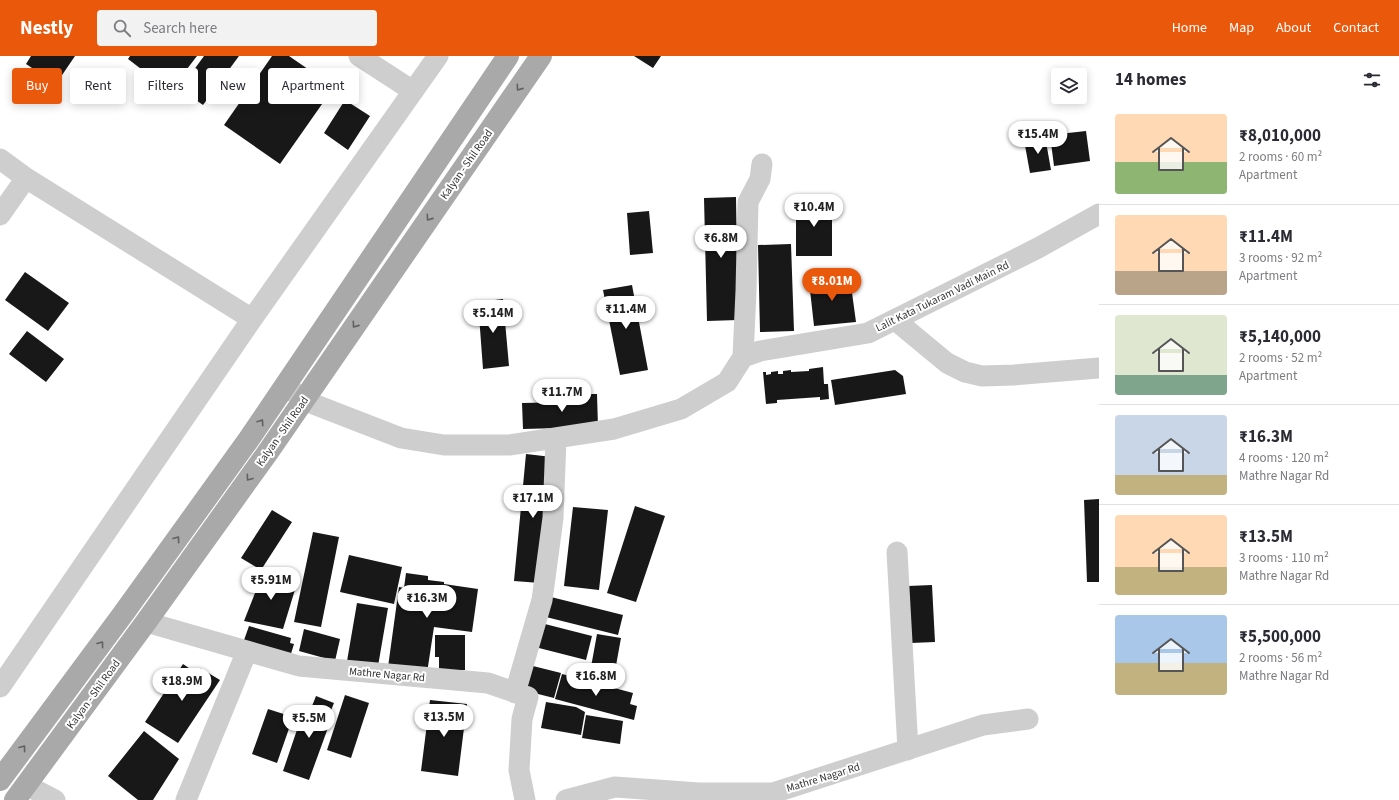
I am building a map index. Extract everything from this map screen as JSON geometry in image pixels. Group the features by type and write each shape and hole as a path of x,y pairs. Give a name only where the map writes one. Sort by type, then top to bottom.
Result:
{"main road":[{"name":"Kalyan - Shil Road","path":"0,780 123,614 244,446 508,56"},
{"name":"Kalyan - Shil Road","path":"20,792 146,622 268,452 541,56"}],"street":[{"path":"359,56 413,91"},
{"path":"0,688 252,319 438,56"},
{"path":"0,159 26,178 252,319"},
{"path":"286,385 303,400 401,438 444,445 509,445 556,438 614,429 681,409 727,382 742,357 746,291 748,202 760,179 762,164"},
{"path":"0,215 26,178"},
{"name":"Lalit Kata Tukaram Vadi Main Rd","path":"742,357 760,351 868,333 1038,248 1099,214"},
{"path":"895,320 948,363 965,372 982,376 1099,368"},
{"path":"515,693 542,600 552,518 556,438"},
{"path":"898,552 908,750"},
{"name":"Mathre Nagar Rd","path":"146,622 299,666 488,683 528,697 522,720 519,770 525,800"},
{"path":"186,800 247,651"},
{"name":"Mathre Nagar Rd","path":"566,800 615,787 699,792 773,792 983,725 1028,720"},
{"path":"20,792 54,800"}],"building":[{"path":"31,56 75,56 62,75 62,68 32,68 26,64"},
{"path":"130,56 197,56 188,68 140,68 128,59"},
{"path":"204,56 239,56 230,68 206,68 206,101 203,105 198,102 198,68 195,68"},
{"path":"272,56 289,56 306,68 268,68 268,104 322,104 280,164 224,125 239,104 260,104 260,73"},
{"path":"634,56 661,56 653,68"},
{"path":"342,104 351,104 370,116 348,150 324,133"},
{"path":"1086,131 1090,161 1054,166 1050,135"},
{"path":"1045,136 1051,170 1030,173 1024,140"},
{"path":"736,197 738,320 707,321 704,198"},
{"path":"796,200 832,200 832,256 796,256"},
{"path":"649,211 653,253 630,255 627,213"},
{"path":"791,244 794,331 760,332 758,245"},
{"path":"25,272 69,303 48,331 5,300"},
{"path":"850,278 856,322 814,326 809,281 820,280 820,282"},
{"path":"632,285 648,370 620,375 603,290"},
{"path":"503,299 509,366 483,369 478,302"},
{"path":"27,331 64,359 46,382 9,354"},
{"path":"823,367 824,384 828,384 829,399 820,400 820,397 777,400 777,403 766,404 763,372 766,372 766,375 771,374 771,372 778,371 778,374 783,374 783,371 809,371 809,369"},
{"path":"895,370 903,376 906,394 835,405 831,380"},
{"path":"570,394 597,394 598,427 523,429 522,403 570,402"},
{"path":"526,454 552,457 540,583 514,581"},
{"path":"1099,499 1099,582 1087,582 1084,500"},
{"path":"635,506 665,516 636,602 607,593"},
{"path":"573,507 608,510 599,590 564,586"},
{"path":"272,510 292,522 261,570 241,558"},
{"path":"313,532 339,537 321,627 294,622"},
{"path":"349,555 402,567 394,604 340,592"},
{"path":"264,570 297,583 283,629 244,621"},
{"path":"406,573 428,576 428,580 444,582 444,584 478,589 472,632 434,627 427,673 388,667 399,587 404,588"},
{"path":"932,585 935,642 911,643 908,586"},
{"path":"551,597 623,615 618,635 546,617"},
{"path":"357,603 388,608 377,672 346,667"},
{"path":"541,623 592,636 586,660 535,647"},
{"path":"249,626 291,638 290,643 294,644 290,657 243,643"},
{"path":"304,629 340,639 335,661 299,651"},
{"path":"597,634 621,638 613,682 589,678"},
{"path":"435,635 465,635 465,670 439,670 439,657 435,657"},
{"path":"183,664 196,673 200,668 220,680 178,743 145,722"},
{"path":"533,666 561,673 554,698 526,691"},
{"path":"562,674 633,693 630,704 637,706 634,720 555,699"},
{"path":"345,695 369,703 351,758 327,750"},
{"path":"316,696 334,703 330,713 333,714 309,780 283,771 301,718 304,719 307,710 310,711"},
{"path":"430,700 467,704 458,776 421,771"},
{"path":"546,702 576,707 585,712 581,735 541,728"},
{"path":"268,709 293,717 277,763 252,754"},
{"path":"586,715 623,721 620,744 582,738"},
{"path":"144,731 179,759 153,800 138,800 108,776"}]}
